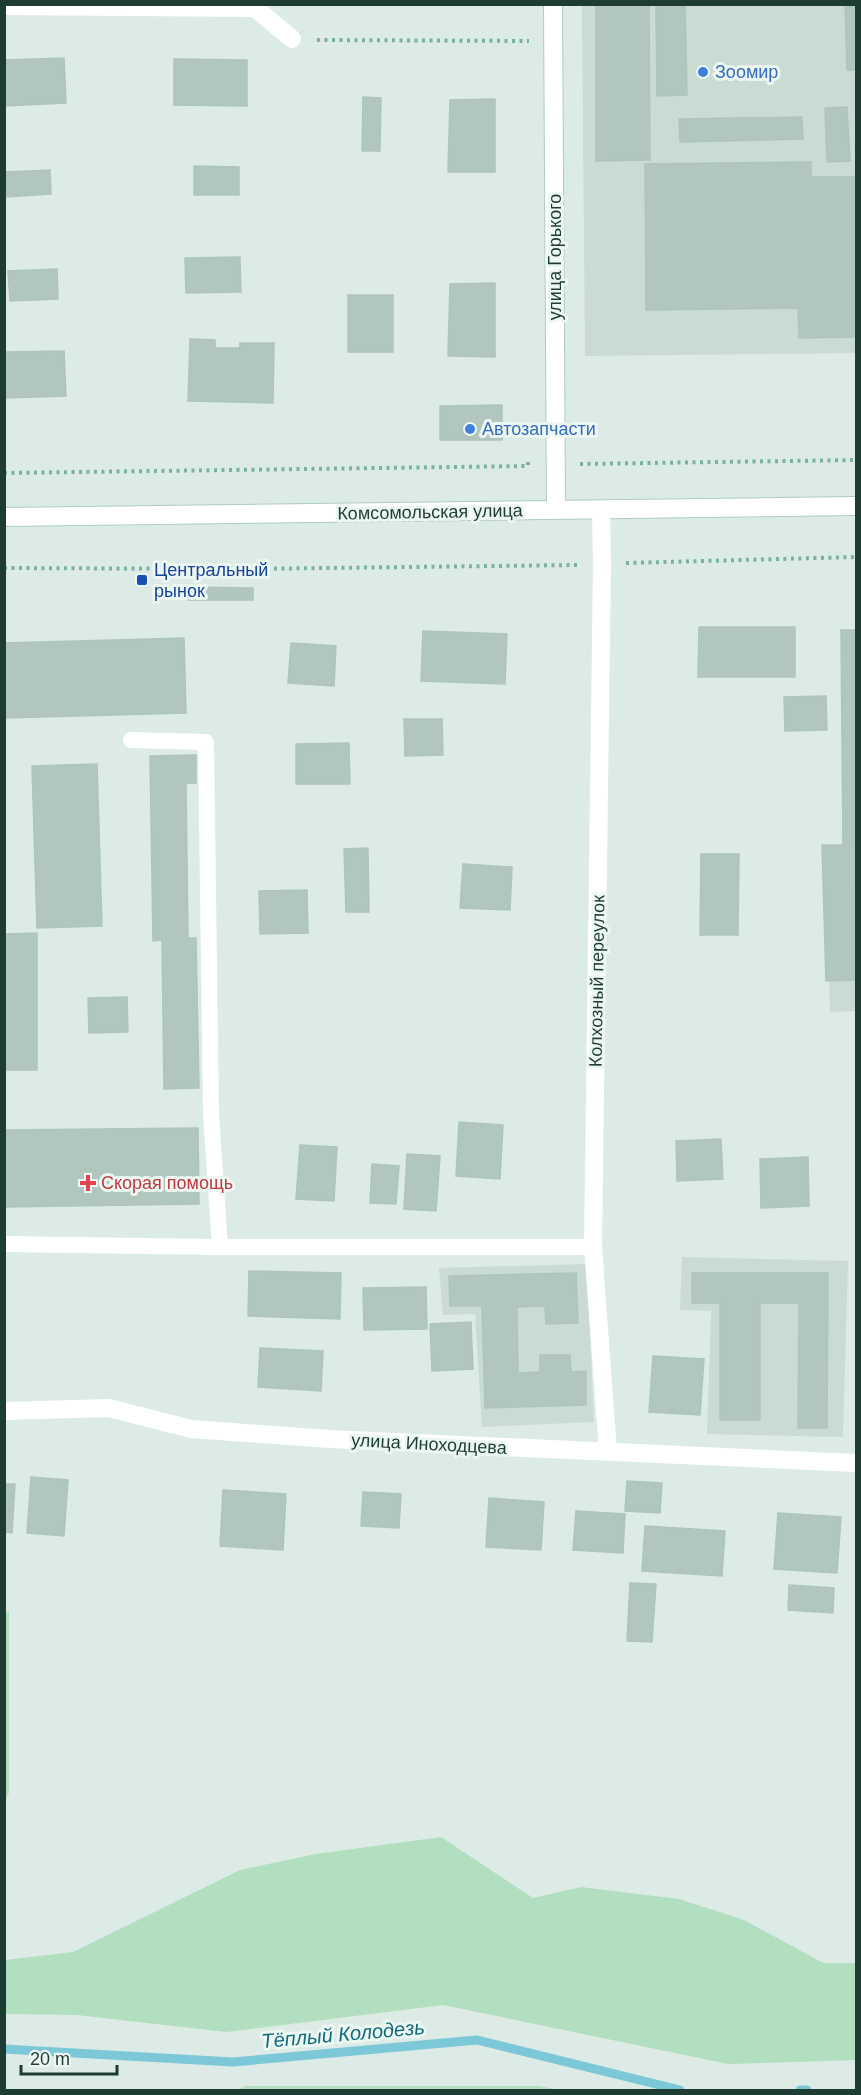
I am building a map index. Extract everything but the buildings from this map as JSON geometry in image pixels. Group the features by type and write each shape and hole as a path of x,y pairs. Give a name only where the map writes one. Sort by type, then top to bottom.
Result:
{"street":[{"name":"улица Горького","path":"554,4 556,510"},
{"path":"4,6 255,8 292,39"},
{"name":"Комсомольская улица","path":"4,517 856,506"},
{"name":"Колхозный переулок","path":"601,510 593,1247 608,1452"},
{"name":"улица Иноходцева","path":"4,1411 109,1408 191,1429 330,1439 856,1464"}],"lane":[{"path":"131,740 206,741 211,1115 220,1246"},
{"path":"4,1244 593,1247"}],"path":[{"path":"292,39 536,41"},
{"path":"528,454 528,466"},
{"path":"4,473 856,460"},
{"path":"4,568 243,569 602,564 856,557"}],"shaded area":[{"path":"582,5 856,5 856,353 585,356"},
{"path":"826,863 856,863 856,1011 830,1012"},
{"path":"682,1257 848,1261 843,1437 707,1434 711,1311 680,1310"},
{"path":"587,1264 594,1422 482,1427 475,1314 443,1315 439,1268"}],"green space":[{"path":"9,1611 9,1792 5,1803 4,1613"},
{"path":"441,1837 533,1898 581,1887 679,1899 744,1920 823,1963 856,1963 856,2060 728,2064 443,2005 226,2032 77,2015 5,2014 5,1960 73,1952 240,1870 316,1854"},
{"path":"246,2086 539,2086 560,2090 237,2090"}],"waterway":[{"name":"Тёплый Колодезь","path":"4,2049 233,2062 477,2040 680,2090"},
{"name":"Тёплый Колодезь","path":"800,2090 807,2090"}],"place":[{"name":"Зоомир","path":"703,72"},
{"name":"Автозапчасти","path":"470,429"},
{"name":"Центральный рынок","path":"142,580"},
{"name":"Скорая помощь","path":"88,1183"}]}
